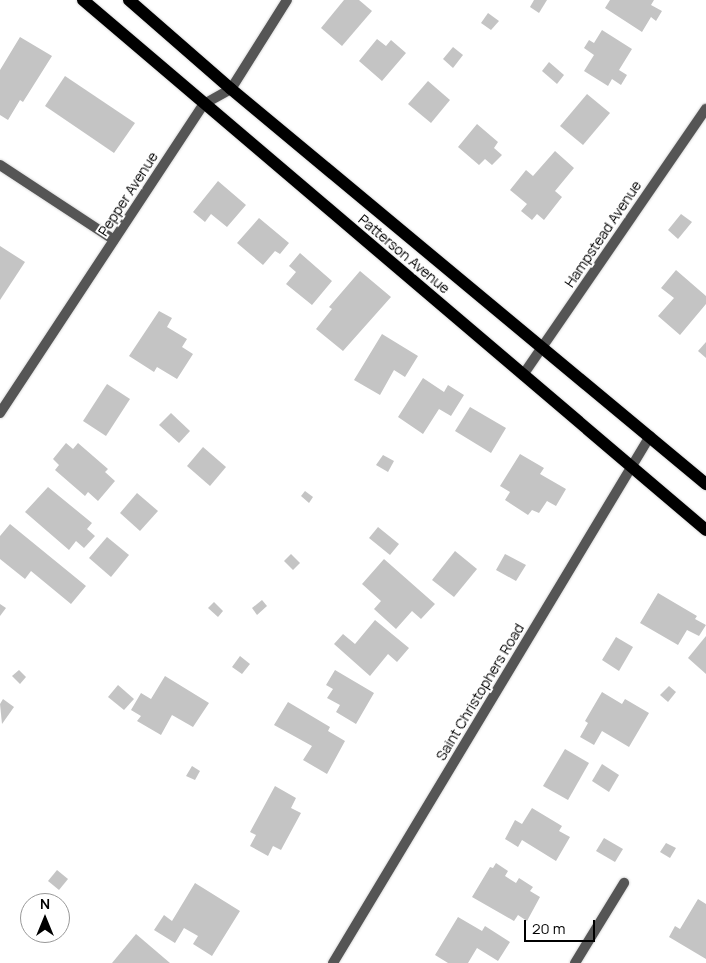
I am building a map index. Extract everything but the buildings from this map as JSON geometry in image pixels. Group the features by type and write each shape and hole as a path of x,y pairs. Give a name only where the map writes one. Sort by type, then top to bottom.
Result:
{"main road":[{"name":"Patterson Avenue","path":"83,0 706,530"},
{"name":"Patterson Avenue","path":"129,0 231,89 543,346 706,484"}],"street":[{"name":"Pepper Avenue","path":"0,413 204,104 231,89 287,0"},
{"name":"Hampstead Avenue","path":"523,375 706,109"},
{"path":"0,165 114,240"},
{"name":"Saint Christophers Road","path":"334,963 650,436"},
{"path":"575,963 624,883"}]}
